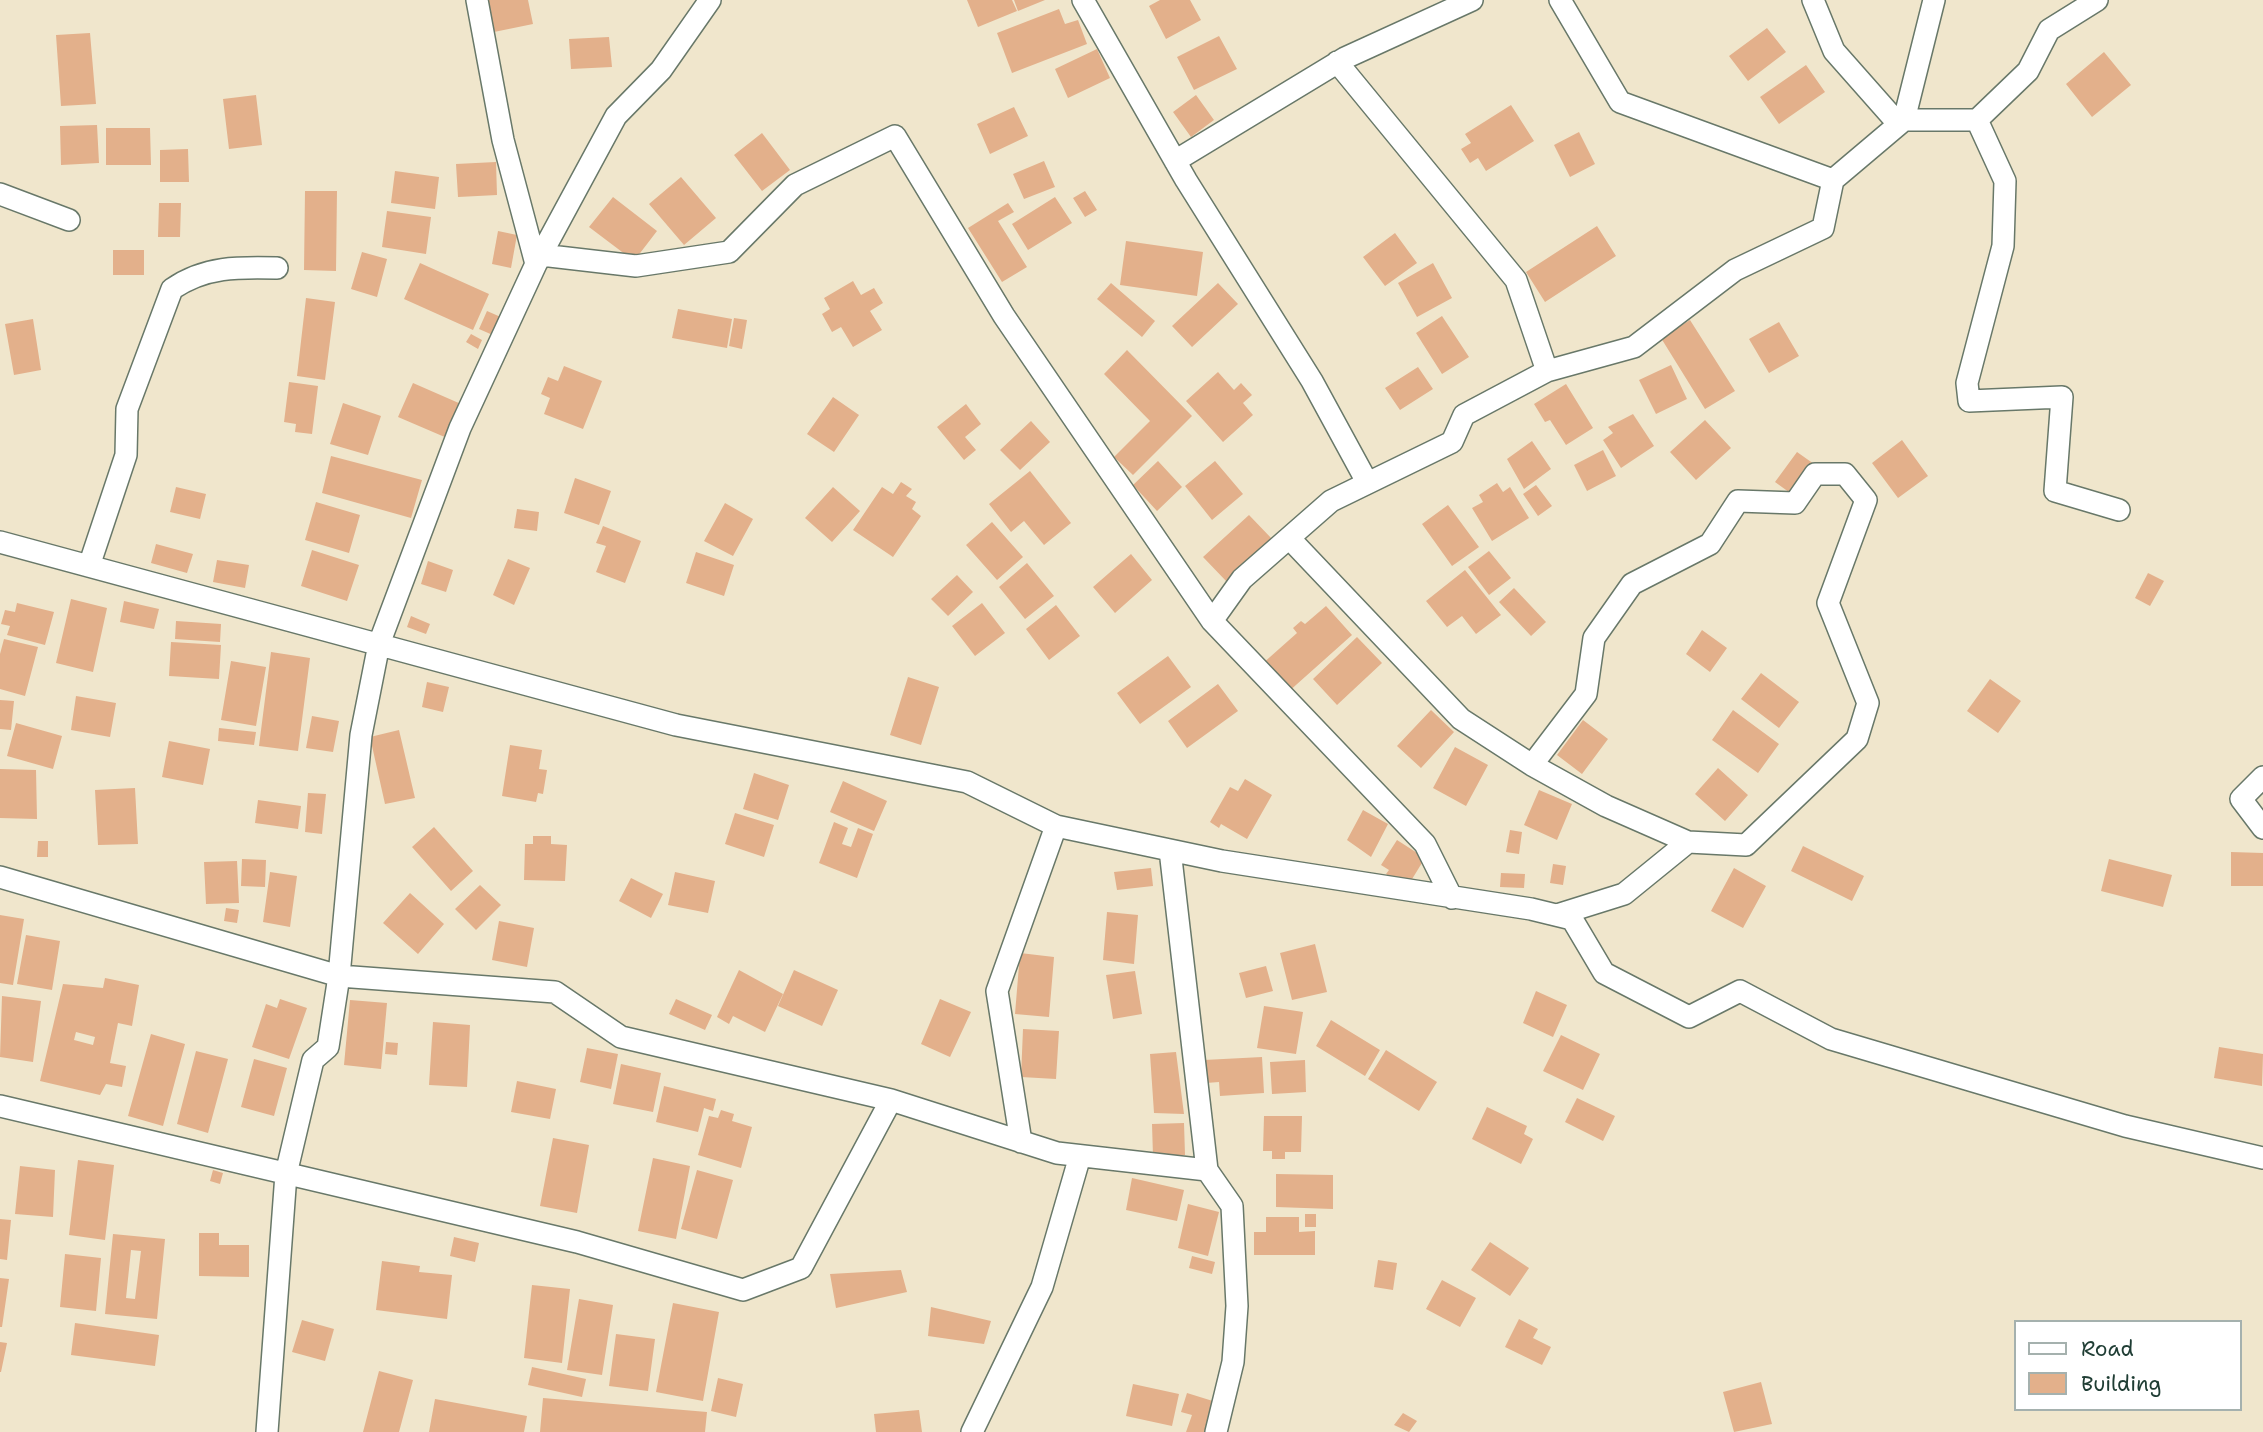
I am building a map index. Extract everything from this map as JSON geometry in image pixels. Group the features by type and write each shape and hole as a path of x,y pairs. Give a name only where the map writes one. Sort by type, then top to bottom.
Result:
{"street":[{"path":"477,0 503,140 539,259"},
{"path":"267,1432 286,1174 313,1060 328,1046 338,976 361,735 379,644 460,428 539,259 616,116 661,70 709,0"},
{"path":"1083,0 1175,161 1312,381 1367,482"},
{"path":"1175,161 1337,62 1472,0"},
{"path":"1560,0 1620,102 1833,180"},
{"path":"1813,0 1834,51 1895,120 1977,120 2028,71 2049,30 2096,0"},
{"path":"1212,621 1242,579 1290,540 1331,501 1452,442 1464,415 1547,371 1634,347 1735,270 1823,228 1833,180 1904,120 1934,0"},
{"path":"1337,62 1516,280 1547,371"},
{"path":"1977,120 2005,181 2005,194 2003,246 1967,383 1969,401 2062,397 2055,491 2119,510"},
{"path":"539,259 636,266 729,251 795,186 895,136 1004,316 1212,621 1425,844 1451,898"},
{"path":"0,194 69,220"},
{"path":"89,566 127,455 127,409 172,289 188,278 227,267 277,268"},
{"path":"1290,540 1461,719 1532,765 1606,806 1688,842 1746,845 1857,739 1868,703 1828,603 1866,500 1844,474 1815,474 1794,503 1738,501 1710,544 1632,584 1594,638 1586,694 1532,765"},
{"path":"0,542 699,730 967,782 1056,825 1170,850 1573,919 1604,973 1689,1017 1740,991 1831,1039 2125,1126 2263,1158"},
{"path":"2263,777 2241,799 2263,828"},
{"path":"1021,1142 997,991 1056,825"},
{"path":"1557,915 1624,894 1688,842"},
{"path":"1170,850 1207,1170 1232,1206 1237,1306 1233,1363 1216,1432"},
{"path":"0,877 338,976 555,992 621,1037 891,1100 1057,1153 1207,1170"},
{"path":"0,1106 578,1242 743,1290 802,1268 891,1100"},
{"path":"972,1432 1042,1287 1080,1156"}],"building":[{"path":"487,0 528,0 533,24 494,32"},
{"path":"967,0 1012,0 1017,11 978,27"},
{"path":"1014,0 1045,0 1018,11"},
{"path":"1160,0 1190,0 1201,20 1166,39 1149,6"},
{"path":"1059,9 1065,24 1078,20 1087,44 1012,73 997,33"},
{"path":"1767,28 1786,52 1748,81 1729,56"},
{"path":"90,33 96,104 61,106 56,35"},
{"path":"1219,36 1237,69 1194,90 1177,57"},
{"path":"609,37 612,67 571,69 569,39"},
{"path":"1097,49 1110,78 1068,98 1055,69"},
{"path":"2104,52 2131,85 2092,117 2066,84"},
{"path":"1806,65 1825,92 1779,124 1760,97"},
{"path":"256,95 262,145 229,149 223,99"},
{"path":"1196,95 1214,120 1191,137 1173,112"},
{"path":"1511,105 1534,141 1486,171 1478,158 1470,163 1461,149 1471,143 1465,134"},
{"path":"1014,107 1028,136 990,154 977,124"},
{"path":"97,125 99,163 61,165 60,126"},
{"path":"106,128 150,128 151,165 106,165"},
{"path":"1579,132 1595,164 1570,177 1554,145"},
{"path":"762,133 790,170 762,191 734,155"},
{"path":"188,149 189,182 160,182 160,150"},
{"path":"1044,161 1055,187 1024,199 1013,174"},
{"path":"496,162 497,195 458,197 456,164"},
{"path":"395,171 439,177 435,209 391,203"},
{"path":"681,177 716,218 684,245 649,204"},
{"path":"305,191 337,191 336,271 304,270"},
{"path":"1085,191 1097,210 1085,217 1073,198"},
{"path":"613,197 657,231 634,261 589,227"},
{"path":"1055,197 1072,223 1028,250 1012,224"},
{"path":"159,203 181,203 180,237 158,237"},
{"path":"1008,203 1014,212 998,221 1027,267 1002,282 968,228"},
{"path":"387,211 431,217 426,254 382,247"},
{"path":"1597,226 1616,256 1545,302 1526,272"},
{"path":"498,231 517,235 511,268 492,264"},
{"path":"1395,233 1417,263 1385,286 1363,257"},
{"path":"1126,241 1203,252 1197,296 1120,285"},
{"path":"113,250 144,250 144,275 113,275"},
{"path":"362,252 387,259 377,297 351,289"},
{"path":"420,263 489,294 473,330 404,299"},
{"path":"1433,263 1452,298 1417,317 1398,283"},
{"path":"853,281 861,295 874,288 883,303 870,311 882,330 853,347 841,327 832,332 822,314 830,309 824,298"},
{"path":"1111,283 1155,321 1142,337 1097,299"},
{"path":"1218,283 1238,304 1192,347 1172,326"},
{"path":"306,298 335,302 325,380 297,376"},
{"path":"678,309 732,319 727,348 672,338"},
{"path":"487,311 503,318 495,336 479,329"},
{"path":"1442,316 1469,357 1442,374 1416,333"},
{"path":"734,318 747,320 742,349 729,346"},
{"path":"33,319 41,370 14,375 5,324"},
{"path":"1690,320 1735,391 1705,409 1661,338"},
{"path":"1779,322 1799,356 1769,373 1749,339"},
{"path":"471,334 482,340 478,349 466,342"},
{"path":"1127,350 1192,416 1133,475 1114,457 1150,421 1104,374"},
{"path":"1671,365 1687,399 1656,414 1639,380"},
{"path":"564,366 602,381 583,429 544,414 550,398 541,394 548,377 558,381"},
{"path":"1418,367 1433,389 1400,410 1385,388"},
{"path":"1218,372 1234,390 1241,383 1252,395 1243,403 1253,415 1223,442 1186,401"},
{"path":"289,382 318,386 312,434 295,432 296,424 284,422"},
{"path":"413,383 461,404 447,438 398,417"},
{"path":"1566,384 1593,428 1566,445 1550,420 1545,422 1534,404"},
{"path":"833,397 859,415 834,452 807,434"},
{"path":"343,403 381,416 368,455 330,444"},
{"path":"966,404 981,424 965,437 976,450 964,460 937,427"},
{"path":"1633,414 1654,446 1621,468 1603,440 1613,433 1608,427"},
{"path":"1705,420 1731,448 1696,480 1670,452"},
{"path":"1031,421 1050,442 1020,470 1000,450"},
{"path":"1902,440 1928,476 1898,498 1872,463"},
{"path":"1532,441 1551,469 1524,489 1507,459"},
{"path":"1603,450 1616,476 1587,491 1574,465"},
{"path":"1797,452 1814,464 1793,495 1775,482"},
{"path":"331,456 422,480 411,518 322,493"},
{"path":"1158,461 1182,487 1157,511 1133,485"},
{"path":"1215,461 1243,494 1212,520 1185,486"},
{"path":"1030,471 1071,523 1044,545 1024,521 1011,532 989,504"},
{"path":"575,478 611,491 599,525 564,513"},
{"path":"901,482 912,489 906,496 916,502 912,509 921,516 893,557 853,530 882,487 893,494"},
{"path":"1497,483 1503,492 1510,487 1529,518 1492,541 1472,508 1483,502 1479,495"},
{"path":"1536,485 1552,506 1538,516 1523,494"},
{"path":"176,487 206,494 200,519 170,512"},
{"path":"833,487 860,511 832,542 805,518"},
{"path":"316,502 360,515 349,553 305,540"},
{"path":"725,503 753,519 733,556 704,541"},
{"path":"1448,505 1479,547 1452,566 1422,524"},
{"path":"517,509 539,512 537,531 514,528"},
{"path":"1249,515 1273,540 1227,582 1203,557"},
{"path":"992,522 1023,557 997,580 966,545"},
{"path":"603,526 641,541 625,583 596,572 606,546 596,543"},
{"path":"156,544 193,554 187,573 151,563"},
{"path":"312,550 359,565 347,601 301,586"},
{"path":"1489,551 1511,578 1489,595 1468,567"},
{"path":"696,552 734,565 724,596 686,583"},
{"path":"1131,554 1152,580 1115,613 1093,587"},
{"path":"508,559 530,568 514,605 493,595"},
{"path":"217,560 249,565 245,588 213,582"},
{"path":"428,561 453,570 446,592 421,584"},
{"path":"1027,563 1054,596 1025,619 999,587"},
{"path":"1465,570 1501,615 1476,634 1462,616 1447,627 1426,601"},
{"path":"2148,573 2164,581 2150,606 2135,598"},
{"path":"957,575 973,592 948,616 931,599"},
{"path":"1514,588 1546,622 1531,636 1499,602"},
{"path":"71,599 107,608 93,672 56,663"},
{"path":"124,601 159,609 154,629 120,622"},
{"path":"17,603 54,612 45,645 7,635 10,626 1,624 5,610 15,612"},
{"path":"982,603 1005,633 975,656 952,626"},
{"path":"1056,605 1080,636 1049,660 1026,629"},
{"path":"1326,606 1352,635 1287,693 1261,665 1297,633 1293,628 1301,621 1305,624"},
{"path":"411,616 430,624 426,634 407,627"},
{"path":"176,621 221,624 220,642 175,639"},
{"path":"1702,630 1727,648 1710,672 1686,654"},
{"path":"1357,637 1382,663 1337,705 1313,679"},
{"path":"4,639 38,647 25,696 0,689 0,654"},
{"path":"171,642 221,645 219,679 169,676"},
{"path":"271,652 310,658 298,751 259,746"},
{"path":"1168,656 1191,687 1140,724 1117,693"},
{"path":"231,661 266,667 256,726 221,720"},
{"path":"1761,673 1799,702 1779,728 1741,699"},
{"path":"908,677 939,687 921,745 890,735"},
{"path":"1990,679 2021,701 1998,733 1967,711"},
{"path":"427,682 449,687 443,712 422,707"},
{"path":"1218,684 1238,711 1187,748 1168,721"},
{"path":"76,696 116,703 110,737 71,730"},
{"path":"0,700 14,701 11,730 0,729"},
{"path":"1431,710 1454,732 1421,768 1397,746"},
{"path":"1733,710 1779,744 1758,773 1712,740"},
{"path":"312,716 339,721 333,752 306,748"},
{"path":"1583,720 1608,739 1582,774 1557,755"},
{"path":"16,723 62,736 53,769 7,756"},
{"path":"219,728 256,732 254,745 218,741"},
{"path":"399,730 415,798 385,804 370,737"},
{"path":"169,741 210,749 203,785 162,777"},
{"path":"510,745 542,750 539,769 547,770 543,794 538,793 536,802 502,796"},
{"path":"1455,747 1488,765 1466,806 1433,788"},
{"path":"1718,768 1748,795 1725,821 1695,794"},
{"path":"0,769 36,770 37,819 0,818"},
{"path":"754,773 789,785 778,820 743,809"},
{"path":"1245,779 1272,795 1247,839 1221,824 1219,828 1210,822 1230,787 1238,791"},
{"path":"843,781 887,801 874,831 830,812"},
{"path":"135,788 138,844 98,845 95,790"},
{"path":"1539,790 1572,804 1557,840 1524,825"},
{"path":"308,793 326,794 322,834 305,832"},
{"path":"258,800 301,806 298,829 255,823"},
{"path":"1363,810 1388,824 1371,857 1347,840"},
{"path":"735,813 774,825 764,857 725,844"},
{"path":"834,822 848,828 842,844 851,847 858,828 873,834 857,878 819,863"},
{"path":"434,827 473,871 451,891 412,847"},
{"path":"1510,830 1522,832 1519,854 1506,852"},
{"path":"533,836 551,836 551,844 567,845 565,881 524,880 525,844 533,844"},
{"path":"1397,840 1425,858 1409,884 1401,884 1386,874 1389,870 1381,865"},
{"path":"38,841 48,841 48,857 37,857"},
{"path":"1803,846 1864,876 1852,901 1791,871"},
{"path":"2231,852 2263,853 2263,886 2231,886"},
{"path":"242,859 266,860 265,887 241,886"},
{"path":"2109,859 2172,875 2163,907 2101,891"},
{"path":"237,861 239,903 206,904 204,862"},
{"path":"1553,864 1566,866 1563,885 1550,883"},
{"path":"1151,868 1153,886 1117,890 1114,872"},
{"path":"1734,868 1766,886 1743,928 1711,911"},
{"path":"270,872 297,876 290,927 263,922"},
{"path":"675,872 715,881 708,913 668,905"},
{"path":"1501,873 1525,874 1524,888 1500,887"},
{"path":"631,878 663,894 651,918 619,901"},
{"path":"480,885 501,905 476,930 455,909"},
{"path":"410,893 444,924 418,954 383,923"},
{"path":"226,908 239,910 237,923 224,921"},
{"path":"1107,912 1138,915 1134,964 1103,960"},
{"path":"0,915 24,919 13,985 0,983"},
{"path":"499,921 534,928 527,967 492,960"},
{"path":"26,935 60,941 52,990 17,984"},
{"path":"1315,944 1327,992 1292,1000 1280,953"},
{"path":"1020,953 1054,957 1049,1017 1015,1014"},
{"path":"1266,966 1273,991 1246,998 1239,973"},
{"path":"739,970 783,994 765,1032 733,1016 729,1024 717,1017"},
{"path":"794,970 838,990 822,1026 778,1006"},
{"path":"1135,971 1142,1014 1113,1019 1106,975"},
{"path":"105,978 139,985 132,1026 118,1023 110,1063 126,1066 122,1087 106,1084 100,1095 40,1081 63,984 103,988","holes":["76,1032 95,1037 93,1045 74,1040"]},
{"path":"1536,991 1567,1005 1553,1037 1523,1023"},
{"path":"2,996 41,1001 33,1062 0,1057"},
{"path":"280,999 307,1008 289,1059 252,1047 266,1004 277,1008"},
{"path":"676,999 712,1015 705,1030 669,1014"},
{"path":"940,999 971,1012 950,1057 921,1044"},
{"path":"350,1000 387,1003 381,1069 344,1065"},
{"path":"1264,1006 1303,1012 1296,1054 1257,1048"},
{"path":"1331,1020 1380,1050 1365,1076 1316,1046"},
{"path":"433,1022 470,1025 467,1087 429,1085"},
{"path":"1023,1029 1059,1031 1056,1079 1021,1077"},
{"path":"151,1034 185,1044 163,1126 128,1116"},
{"path":"1561,1035 1600,1054 1583,1090 1543,1071"},
{"path":"386,1042 398,1043 397,1055 385,1054"},
{"path":"2219,1047 2263,1054 2262,1086 2214,1078"},
{"path":"587,1048 618,1054 611,1089 580,1082"},
{"path":"1386,1050 1437,1082 1419,1111 1368,1079"},
{"path":"196,1051 228,1059 208,1133 177,1124"},
{"path":"1176,1052 1184,1114 1154,1113 1150,1054"},
{"path":"1262,1057 1264,1093 1220,1096 1219,1082 1206,1083 1204,1060"},
{"path":"254,1059 287,1068 274,1116 241,1107"},
{"path":"1305,1060 1306,1092 1272,1094 1270,1062"},
{"path":"621,1064 661,1073 653,1112 613,1104"},
{"path":"517,1081 556,1089 550,1119 511,1112"},
{"path":"664,1086 716,1099 713,1111 704,1108 698,1132 656,1122"},
{"path":"1577,1098 1615,1116 1603,1141 1565,1122"},
{"path":"1487,1107 1527,1126 1524,1134 1533,1139 1521,1164 1472,1139"},
{"path":"721,1110 734,1114 732,1121 752,1127 741,1168 698,1155 709,1116 718,1118"},
{"path":"1264,1116 1302,1116 1301,1152 1285,1152 1285,1159 1272,1159 1272,1151 1263,1151"},
{"path":"1184,1123 1185,1155 1153,1156 1152,1124"},
{"path":"553,1138 589,1145 577,1213 540,1206"},
{"path":"653,1158 690,1166 676,1239 638,1231"},
{"path":"78,1160 114,1165 105,1240 69,1235"},
{"path":"20,1166 55,1170 53,1217 15,1214"},
{"path":"213,1170 223,1173 220,1184 210,1181"},
{"path":"697,1170 733,1180 717,1239 681,1229"},
{"path":"1276,1174 1333,1175 1333,1209 1276,1207"},
{"path":"1132,1178 1184,1190 1177,1221 1126,1210"},
{"path":"1188,1204 1219,1212 1208,1256 1178,1248"},
{"path":"1305,1214 1316,1214 1316,1227 1305,1227"},
{"path":"1266,1217 1299,1217 1299,1232 1315,1231 1315,1255 1254,1255 1254,1232 1266,1232"},
{"path":"0,1219 11,1220 7,1260 0,1259"},
{"path":"199,1233 219,1233 219,1245 249,1245 249,1277 199,1276"},
{"path":"113,1234 165,1239 157,1319 105,1314","holes":["131,1250 141,1251 135,1299 126,1298"]},
{"path":"454,1237 479,1243 475,1262 450,1256"},
{"path":"1490,1242 1529,1268 1510,1296 1471,1270"},
{"path":"65,1254 101,1258 96,1311 60,1307"},
{"path":"1192,1256 1215,1262 1212,1274 1189,1268"},
{"path":"1378,1260 1397,1263 1393,1290 1374,1287"},
{"path":"382,1261 420,1266 419,1272 452,1275 447,1319 376,1310"},
{"path":"901,1270 907,1292 836,1308 830,1274"},
{"path":"0,1278 9,1279 2,1327 0,1327"},
{"path":"1442,1280 1476,1298 1460,1327 1426,1309"},
{"path":"532,1285 570,1289 562,1363 524,1358"},
{"path":"579,1299 613,1305 602,1375 567,1370"},
{"path":"673,1303 719,1312 703,1401 656,1392"},
{"path":"931,1307 991,1321 984,1344 928,1336"},
{"path":"1519,1319 1538,1329 1533,1338 1551,1347 1542,1365 1505,1347"},
{"path":"302,1320 334,1329 325,1361 292,1352"},
{"path":"75,1323 159,1335 155,1366 71,1355"},
{"path":"616,1334 655,1339 648,1391 609,1386"},
{"path":"0,1342 7,1343 1,1372 0,1372"},
{"path":"532,1367 586,1379 582,1397 528,1385"},
{"path":"379,1371 413,1380 399,1432 363,1432"},
{"path":"718,1378 743,1384 736,1417 711,1411"},
{"path":"1761,1382 1772,1424 1734,1432 1723,1392"},
{"path":"1133,1384 1179,1394 1172,1426 1126,1416"},
{"path":"1187,1393 1216,1402 1207,1432 1186,1432 1192,1415 1181,1412"},
{"path":"543,1398 707,1412 705,1432 540,1432"},
{"path":"435,1399 527,1416 524,1432 429,1432"},
{"path":"919,1410 922,1432 876,1432 874,1414"},
{"path":"1403,1413 1417,1421 1409,1432 1394,1425"}]}
